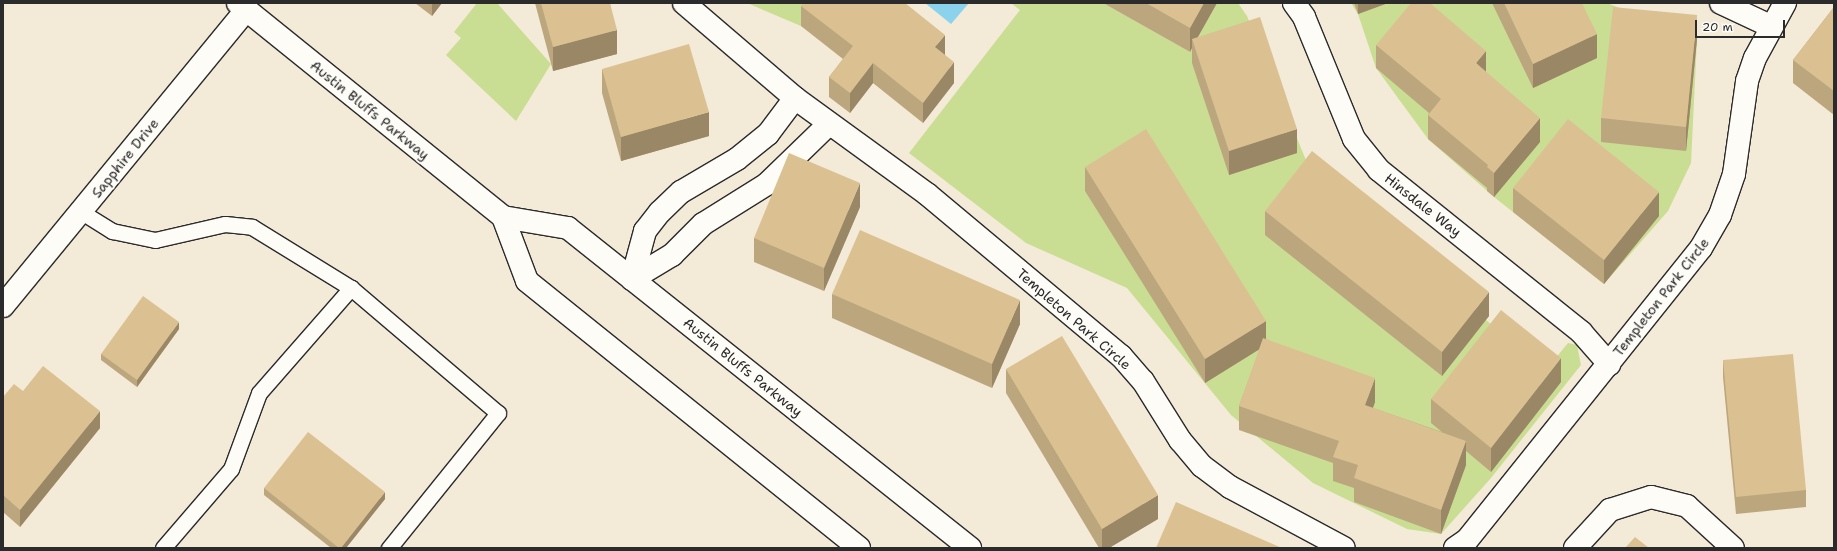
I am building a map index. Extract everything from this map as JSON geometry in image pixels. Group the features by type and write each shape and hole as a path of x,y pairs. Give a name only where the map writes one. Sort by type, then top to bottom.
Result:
{"street":[{"name":"Templeton Park Circle","path":"684,3 795,98 927,194 1122,356 1143,381 1180,440 1202,466 1230,487 1344,548"},
{"name":"Hinsdale Way","path":"1294,3 1304,17 1354,139 1379,170 1575,327 1609,364"},
{"path":"1721,3 1770,26"},
{"name":"Templeton Park Circle","path":"1455,548 1467,540 1701,248 1720,215 1734,174 1747,81 1770,26 1785,3"},
{"name":"Sapphire Drive","path":"3,306 80,212 242,6"},
{"name":"Austin Bluffs Parkway","path":"242,6 503,217 568,228 970,548"},
{"path":"632,279 645,231 660,212 680,192 737,159 768,134 795,98"},
{"path":"632,279 672,255 703,224 772,180 829,124"},
{"path":"503,217 527,281 859,548"},
{"path":"1575,548 1610,510 1651,497 1687,506 1733,548"}],"lane":[{"path":"80,212 112,231 155,240 225,224 252,227 351,288 498,413 389,548"},
{"path":"163,548 231,469 259,393 351,288"}],"green space":[{"path":"477,3 497,3 551,64 516,121 446,55 461,38 454,32"},
{"path":"747,3 802,3 813,11 801,26"},
{"path":"1011,3 1103,3 1190,52 1217,3 1238,3 1247,16 1312,175 1546,370 1568,343 1577,345 1581,365 1491,478 1441,534 1407,529 1313,483 1231,415 1127,288 1026,243 909,153 1020,10"},
{"path":"1351,3 1607,3 1697,39 1691,163 1668,211 1604,284 1494,197 1428,139 1376,68 1358,14"}],"water":[{"path":"925,3 969,3 951,24"}],"building":[{"path":"541,3 610,3 617,30 553,47"},
{"path":"803,3 905,3 945,35 935,47 954,62 923,103 873,63 850,93 829,77 853,46 801,6"},
{"path":"1146,3 1204,3 1190,28"},
{"path":"1411,3 1430,3 1486,51 1476,63 1540,118 1494,173 1487,167 1488,165 1428,115 1441,99 1376,45"},
{"path":"1504,3 1582,3 1597,34 1533,64"},
{"path":"1613,7 1697,15 1686,127 1601,118"},
{"path":"1834,7 1834,91 1793,60"},
{"path":"1260,17 1297,129 1229,151 1192,39"},
{"path":"689,44 709,112 621,137 602,69"},
{"path":"1568,119 1659,192 1604,260 1513,188"},
{"path":"1146,129 1266,321 1205,359 1085,167"},
{"path":"1312,151 1489,292 1442,352 1265,211"},
{"path":"789,153 860,183 824,268 754,238"},
{"path":"860,230 1020,300 992,364 832,294"},
{"path":"143,296 179,322 137,380 101,354"},
{"path":"1501,310 1561,358 1491,448 1431,399"},
{"path":"1062,336 1158,495 1102,529 1006,369"},
{"path":"1263,338 1375,378 1365,405 1466,441 1441,510 1354,478 1358,465 1333,457 1339,441 1239,406"},
{"path":"1793,354 1806,490 1736,497 1723,360"},
{"path":"43,366 100,411 20,510 3,495 3,397 14,384 23,391"},
{"path":"308,432 385,492 341,548 339,548 264,488"},
{"path":"1176,502 1282,548 1156,548"},
{"path":"1635,537 1649,548 1625,548"}]}
